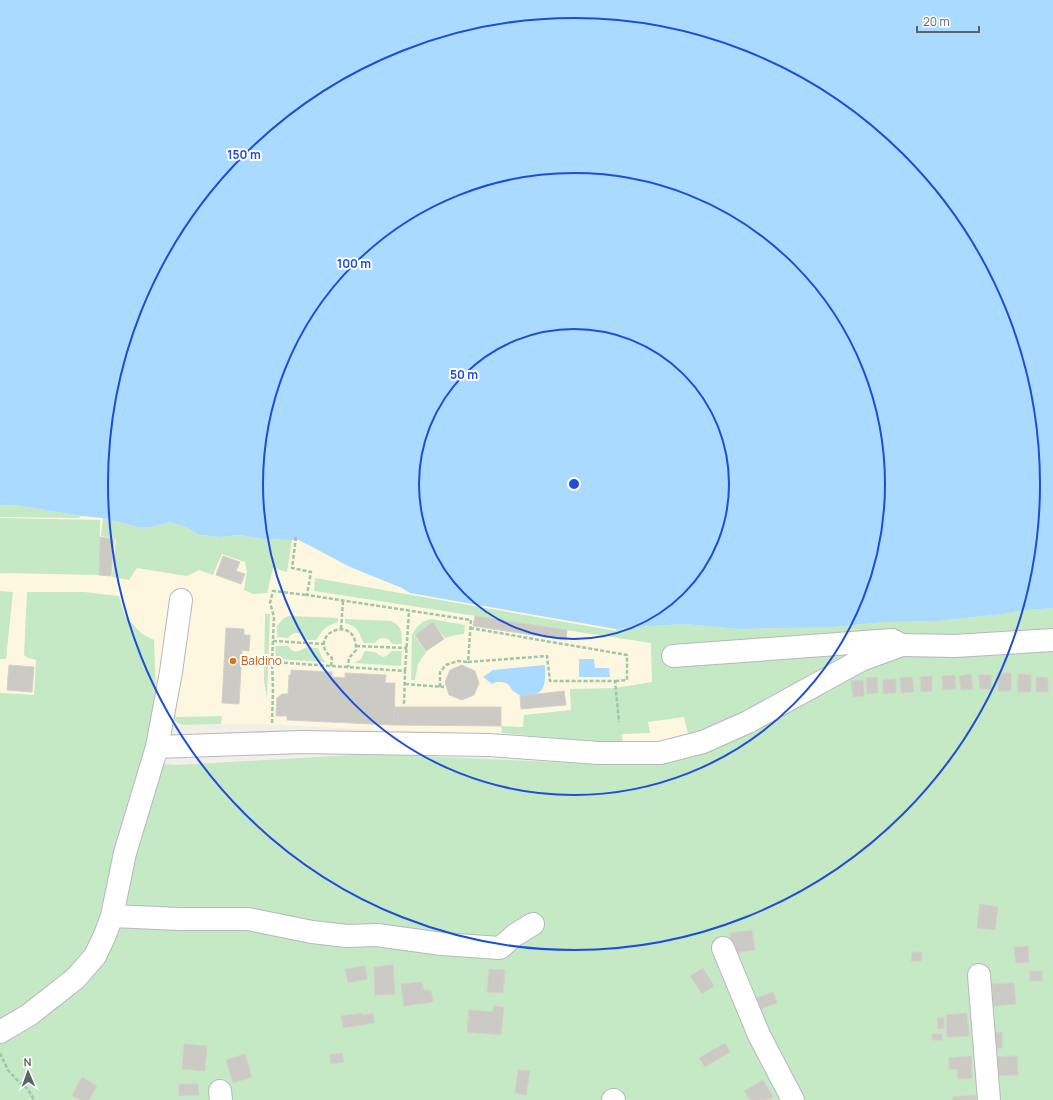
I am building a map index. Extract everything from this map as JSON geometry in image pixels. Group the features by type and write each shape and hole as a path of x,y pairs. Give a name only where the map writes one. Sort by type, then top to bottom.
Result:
{"lane":[{"path":"0,1032 29,1015 76,978 95,956 105,935 112,916 125,853 157,747 172,672 181,600"},
{"path":"673,656 892,640 902,645"},
{"path":"157,747 301,742 489,745 599,753 660,753 703,742 748,722 861,660 902,645 955,646 1053,640"},
{"path":"112,916 179,919 248,919 312,932 347,936 377,935 442,944 500,948 515,935 533,924"},
{"path":"723,948 760,1035 793,1100"},
{"path":"979,975 989,1100"}],"path":[{"path":"296,537 292,568 311,572 307,595"},
{"path":"271,743 274,617 270,603 272,591 471,620 468,662"},
{"path":"342,629 343,601"},
{"path":"404,704 409,611"},
{"path":"440,687 440,672 446,665 458,660 468,662 547,656 550,681 627,680 627,655 470,628"},
{"path":"331,666 332,658 328,654 324,644 325,639 328,634 335,630 342,629 348,631 356,642 356,650 349,658 348,668"},
{"path":"273,641 324,644"},
{"path":"356,646 407,648"},
{"path":"272,662 405,671"},
{"path":"615,681 619,722"},
{"path":"405,684 444,687"},
{"path":"0,1053 8,1070 28,1089 34,1100"}],"shaded area":[{"name":"Baldino","path":"0,505 103,518 137,527 299,540 309,546 403,588 410,593 616,629 651,626 652,682 684,717 690,741 642,748 501,733 375,730 265,724 184,725 151,723 63,697 0,693"}],"green space":[{"path":"0,505 15,505 81,516 79,518 0,517"},
{"path":"0,518 100,520 99,575 0,573"},
{"path":"103,518 137,527 151,527 170,522 186,527 199,535 220,537 239,535 263,539 292,540 287,572 273,568 267,593 253,594 244,590 247,572 245,562 222,554 213,575 199,570 187,576 137,568 129,580 112,577 116,539 101,536"},
{"path":"315,578 616,631 616,629 685,624 737,629 832,627 885,622 937,621 1053,608 1053,636 907,641 690,741 684,717 648,722 650,733 622,734 623,745 502,733 501,726 523,727 524,715 571,710 570,689 615,688 652,682 651,643 314,591"},
{"path":"0,591 13,592 6,659 0,659"},
{"path":"27,592 84,592 119,596 125,616 142,634 154,640 156,690 153,717 143,763 177,765 371,754 599,764 671,759 877,661 907,652 1053,644 1053,1100 0,1100 0,693 34,695 36,660 28,658 24,655"},
{"path":"265,614 270,614 267,699 264,681"},
{"path":"289,616 338,618 338,622 323,630 316,640 306,640 302,634 297,633 292,634 288,638 277,637 277,626 284,618"},
{"path":"345,619 391,621 401,630 402,644 392,644 386,638 379,639 375,643 364,643 358,630 345,623"},
{"path":"431,619 465,625 464,634 445,638 433,622 414,635 426,652 418,664 415,680 411,680 412,635 420,624"},
{"path":"275,646 288,646 296,652 306,648 318,648 322,658 326,662 276,659"},
{"path":"365,651 375,652 383,657 392,651 402,651 401,666 354,663 361,659"},
{"path":"173,710 176,717 222,716 221,724 184,725 177,723 172,716"}],"water":[{"path":"0,0 1053,0 1053,608 937,621 885,622 832,627 737,629 685,624 616,629 410,593 402,588 350,567 299,540 263,539 239,535 220,537 199,535 186,527 170,522 151,527 137,527 103,518 81,516 15,505 0,505"},
{"path":"579,659 594,659 595,668 609,668 610,677 579,677"},
{"path":"545,665 543,688 538,693 534,694 521,696 513,691 508,684 496,682 492,684 483,677 493,670"}],"building":[{"path":"100,537 114,539 111,576 99,575"},
{"path":"223,556 240,562 236,571 245,574 241,584 216,575"},
{"path":"475,616 567,630 566,640 473,626"},
{"path":"433,622 444,639 426,651 415,635"},
{"path":"226,628 244,629 244,635 250,635 249,651 242,650 239,704 222,703"},
{"path":"9,665 34,667 32,692 7,690"},
{"path":"462,665 475,671 479,683 474,695 462,700 449,695 445,682 450,670"},
{"path":"291,670 332,672 332,677 345,678 345,673 386,675 385,683 395,683 394,725 287,720 287,716 276,716 277,698 282,694 288,694 289,675 291,675"},
{"path":"998,673 1011,673 1011,691 998,691"},
{"path":"971,674 973,689 961,690 959,676"},
{"path":"1018,674 1031,675 1031,692 1018,692"},
{"path":"955,675 956,689 943,690 942,676"},
{"path":"979,675 991,675 991,689 980,689"},
{"path":"932,676 932,691 921,692 920,677"},
{"path":"877,677 878,693 867,694 866,678"},
{"path":"912,677 914,692 901,693 900,678"},
{"path":"1036,677 1048,678 1048,692 1036,692"},
{"path":"896,679 896,693 883,694 883,680"},
{"path":"863,680 864,696 853,697 851,681"},
{"path":"564,691 566,705 521,709 520,696"},
{"path":"394,707 501,707 501,726 394,725"},
{"path":"980,904 998,907 995,930 977,928"},
{"path":"752,930 755,950 732,953 730,933"},
{"path":"1028,946 1029,962 1016,963 1014,947"},
{"path":"912,952 922,952 921,961 911,961"},
{"path":"393,965 395,994 375,995 374,967"},
{"path":"365,966 367,979 348,983 345,969"},
{"path":"703,968 714,986 702,994 690,976"},
{"path":"489,969 505,970 503,993 487,992"},
{"path":"1030,971 1042,971 1042,981 1030,981"},
{"path":"422,982 423,990 431,990 433,1002 404,1006 401,984"},
{"path":"1014,983 1016,1004 993,1006 992,984"},
{"path":"773,992 777,1003 758,1010 754,999"},
{"path":"494,1006 504,1007 501,1035 467,1032 469,1010 493,1012"},
{"path":"363,1013 363,1015 373,1013 374,1023 343,1028 341,1016"},
{"path":"967,1013 969,1036 947,1037 946,1015"},
{"path":"937,1018 944,1018 944,1028 938,1029"},
{"path":"1002,1032 1002,1048 992,1048 991,1033"},
{"path":"932,1034 942,1034 942,1040 932,1040"},
{"path":"725,1043 730,1052 705,1067 699,1058"},
{"path":"184,1044 207,1046 205,1071 182,1069"},
{"path":"342,1053 344,1062 331,1064 330,1055"},
{"path":"245,1054 252,1077 233,1083 226,1060"},
{"path":"971,1056 972,1078 958,1079 957,1069 949,1069 949,1058"},
{"path":"1017,1056 1018,1075 993,1076 992,1057"},
{"path":"518,1070 530,1071 526,1095 515,1093"},
{"path":"82,1077 97,1086 89,1100 80,1100 72,1095"},
{"path":"763,1080 773,1097 767,1100 750,1100 744,1091"},
{"path":"179,1084 198,1084 199,1095 179,1096"},
{"path":"975,1095 976,1100 953,1100 952,1097"}],"place":[{"name":"Baldino","path":"233,661"}]}
